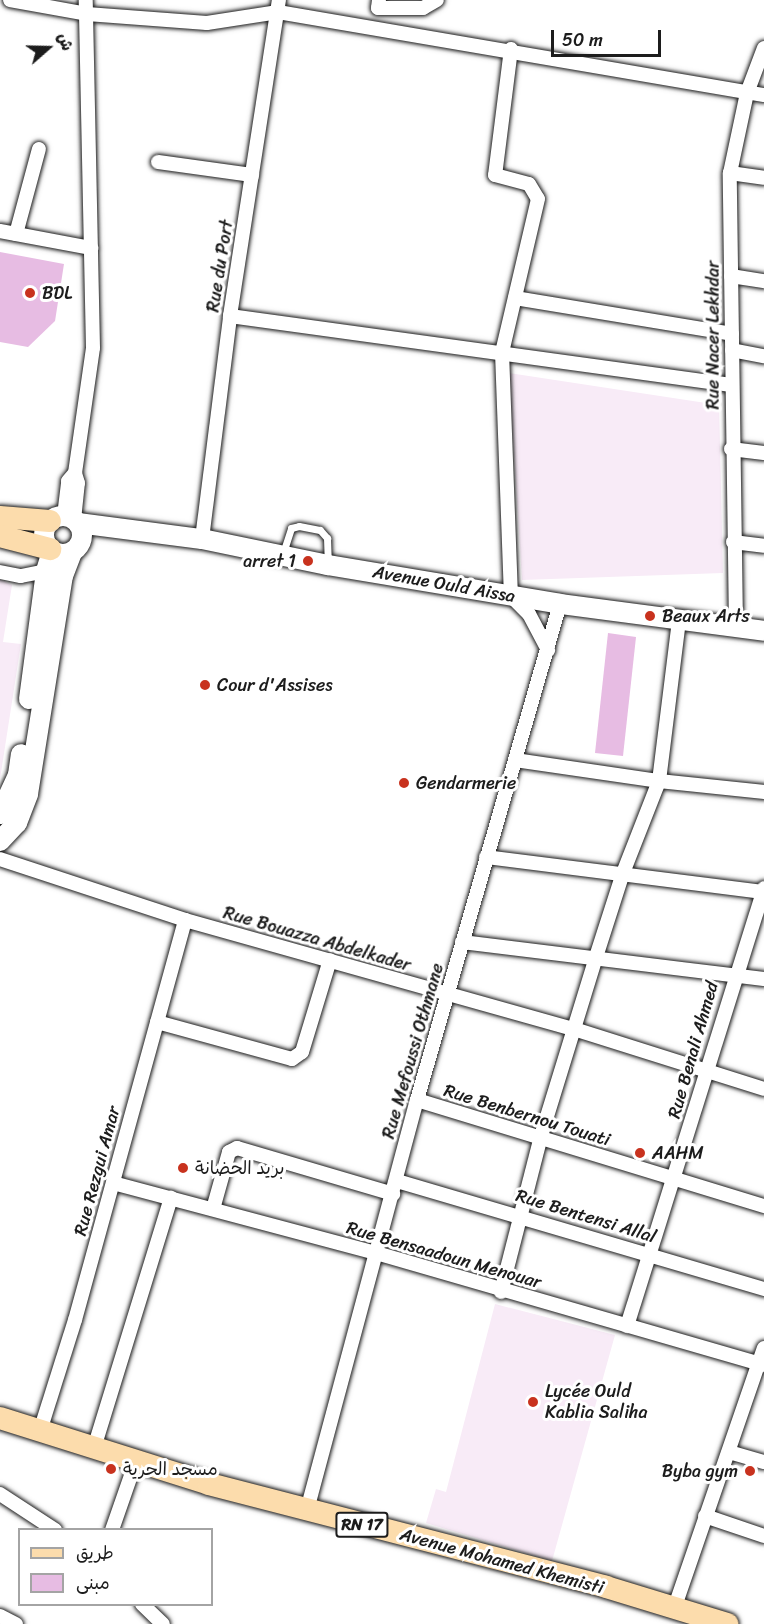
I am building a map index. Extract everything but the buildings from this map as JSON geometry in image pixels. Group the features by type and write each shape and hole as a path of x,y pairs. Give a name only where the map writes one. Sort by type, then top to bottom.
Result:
{"main road":[{"path":"0,517 66,520"},
{"name":"Avenue Ould Aissa","path":"66,520 125,531 202,539 328,565 560,604 764,631"},
{"path":"64,549 44,535 66,520"},
{"path":"6,818 28,794 63,576 66,520"},
{"path":"0,536 64,549 125,531"},
{"path":"1,857 6,818 18,775 46,571 64,549"},
{"name":"Avenue Mohamed Khemisti","path":"0,1418 136,1461 307,1510 606,1587 727,1624"}],"street":[{"path":"10,0 87,7 207,23 278,6 764,95"},
{"path":"379,0 378,8 423,8 437,0"},
{"name":"Rue du Port","path":"202,539 230,316 278,6"},
{"path":"66,520 78,483 75,473 93,348 87,7"},
{"name":"Rue Nacer Lekhdar","path":"736,627 731,449 730,172 747,93 764,48"},
{"path":"511,49 495,175 529,184 538,199 502,352 511,596 532,620 548,650"},
{"path":"16,234 39,148"},
{"path":"158,162 252,175"},
{"path":"730,172 764,178"},
{"path":"0,231 92,248"},
{"path":"731,276 764,281"},
{"path":"515,298 732,334"},
{"path":"230,316 731,385"},
{"path":"732,350 764,356"},
{"path":"731,449 764,453"},
{"path":"733,542 764,546"},
{"path":"0,572 21,576 46,571"},
{"name":"Rue Mefoussi Othmane","path":"307,1510 417,1100 560,604"},
{"path":"501,1292 523,1216 541,1136 596,957 623,873 659,781 679,620"},
{"path":"515,759 659,781 764,792"},
{"name":"Rue Bouazza Abdelkader","path":"1,857 185,920 574,1029 764,1089"},
{"path":"486,857 764,891"},
{"name":"Rue Benali Ahmed","path":"627,1326 675,1181 704,1070 764,891"},
{"name":"Rue Rezgui Amar","path":"40,1431 185,920"},
{"path":"462,942 764,979"},
{"path":"157,1022 292,1059 302,1052 330,960"},
{"name":"Rue Benbernou Touati","path":"417,1100 541,1136 675,1181 764,1206"},
{"name":"Rue Bentensi Allal","path":"213,1209 229,1152 237,1149 523,1216 764,1288"},
{"name":"Rue Bensaadoun Menouar","path":"112,1183 376,1253 501,1292 761,1365"},
{"path":"94,1448 171,1198"},
{"path":"674,1609 705,1516 761,1365 764,1348"},
{"path":"729,1452 764,1462"},
{"path":"113,1528 136,1461"},
{"path":"0,1494 52,1528"},
{"path":"705,1516 764,1536"},
{"path":"143,1606 163,1624"},
{"path":"0,1616 16,1624"}],"lane":[{"path":"282,555 291,528 299,525 320,530 327,538 328,565"}],"shaded area":[{"path":"509,373 719,405 723,573 522,580"},
{"path":"0,579 12,585 3,642 21,644 0,779"},
{"name":"Lycée Ould Kablia Saliha","path":"495,1304 615,1335 552,1561 426,1523 436,1489 446,1492"}],"place":[{"name":"BDL","path":"30,293"},
{"name":"arret 1","path":"308,561"},
{"name":"Beaux Arts","path":"650,616"},
{"name":"Cour d'Assises","path":"205,685"},
{"name":"Gendarmerie","path":"404,783"},
{"name":"AAHM","path":"640,1153"},
{"name":"بريد الحضانة","path":"183,1168"},
{"name":"Lycée Ould Kablia Saliha","path":"533,1402"},
{"name":"مسجد الحرية","path":"111,1469"},
{"name":"Byba gym","path":"750,1471"}]}
